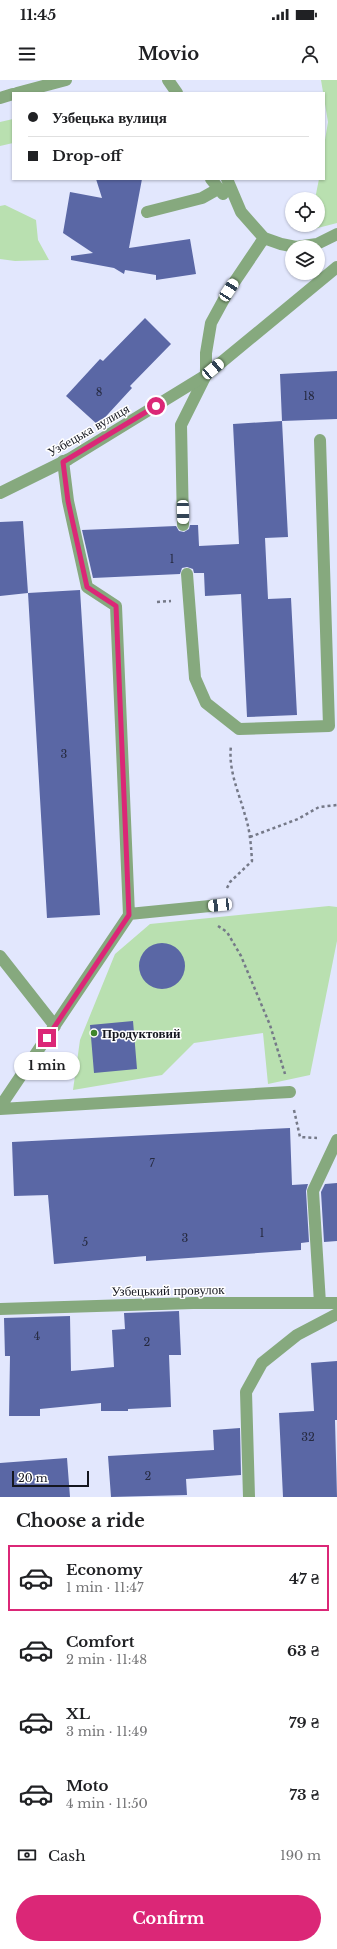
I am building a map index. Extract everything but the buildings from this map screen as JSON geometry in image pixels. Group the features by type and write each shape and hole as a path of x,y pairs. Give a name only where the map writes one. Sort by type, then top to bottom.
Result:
{"street":[{"path":"21,92 66,80"},
{"path":"168,80 176,92"},
{"path":"0,98 12,94"},
{"path":"212,180 218,189 264,238 296,247 316,244 337,234"},
{"path":"227,180 241,212"},
{"path":"147,212 202,198 218,189"},
{"path":"183,525 181,426 206,375 206,353 211,323 229,290 264,238"},
{"name":"Узбецька вулиця","path":"0,493 63,462 206,375 337,267"},
{"path":"187,574 196,678 206,703 239,729 329,726 320,440"},
{"path":"0,1108 129,914 116,606 87,587 68,501 63,462"},
{"path":"129,914 220,905"},
{"path":"0,956 55,1026"},
{"path":"0,1108 290,1092"},
{"path":"320,1303 313,1191 337,1140"},
{"name":"Узбецький провулок","path":"0,1309 193,1303 337,1303"},
{"path":"249,1497 246,1392 262,1363 297,1335 337,1314"}],"path":[{"path":"220,905 230,882 252,861 250,837 232,770 230,755 232,741 239,729"},
{"path":"250,837 298,819 319,807 337,805"},
{"path":"193,908 227,932 241,956 270,1026 290,1092 300,1137"}],"green space":[{"path":"321,80 337,80 337,223 325,226 325,192 316,192 319,180 325,180 325,140 328,122 325,92 323,92"},
{"path":"12,119 12,143 0,146 0,122"},
{"path":"5,205 36,220 38,240 49,260 15,261 0,259 0,206"},
{"path":"329,906 337,907 337,941 310,1075 268,1084 263,1033 194,1043 162,1075 73,1090 80,1040 115,954 150,924"}],"place":[{"name":"Продуктовий","path":"94,1033"}],"route":[{"path":"47,1038 129,915 116,606 87,587 68,501 63,462 156,406"}]}
